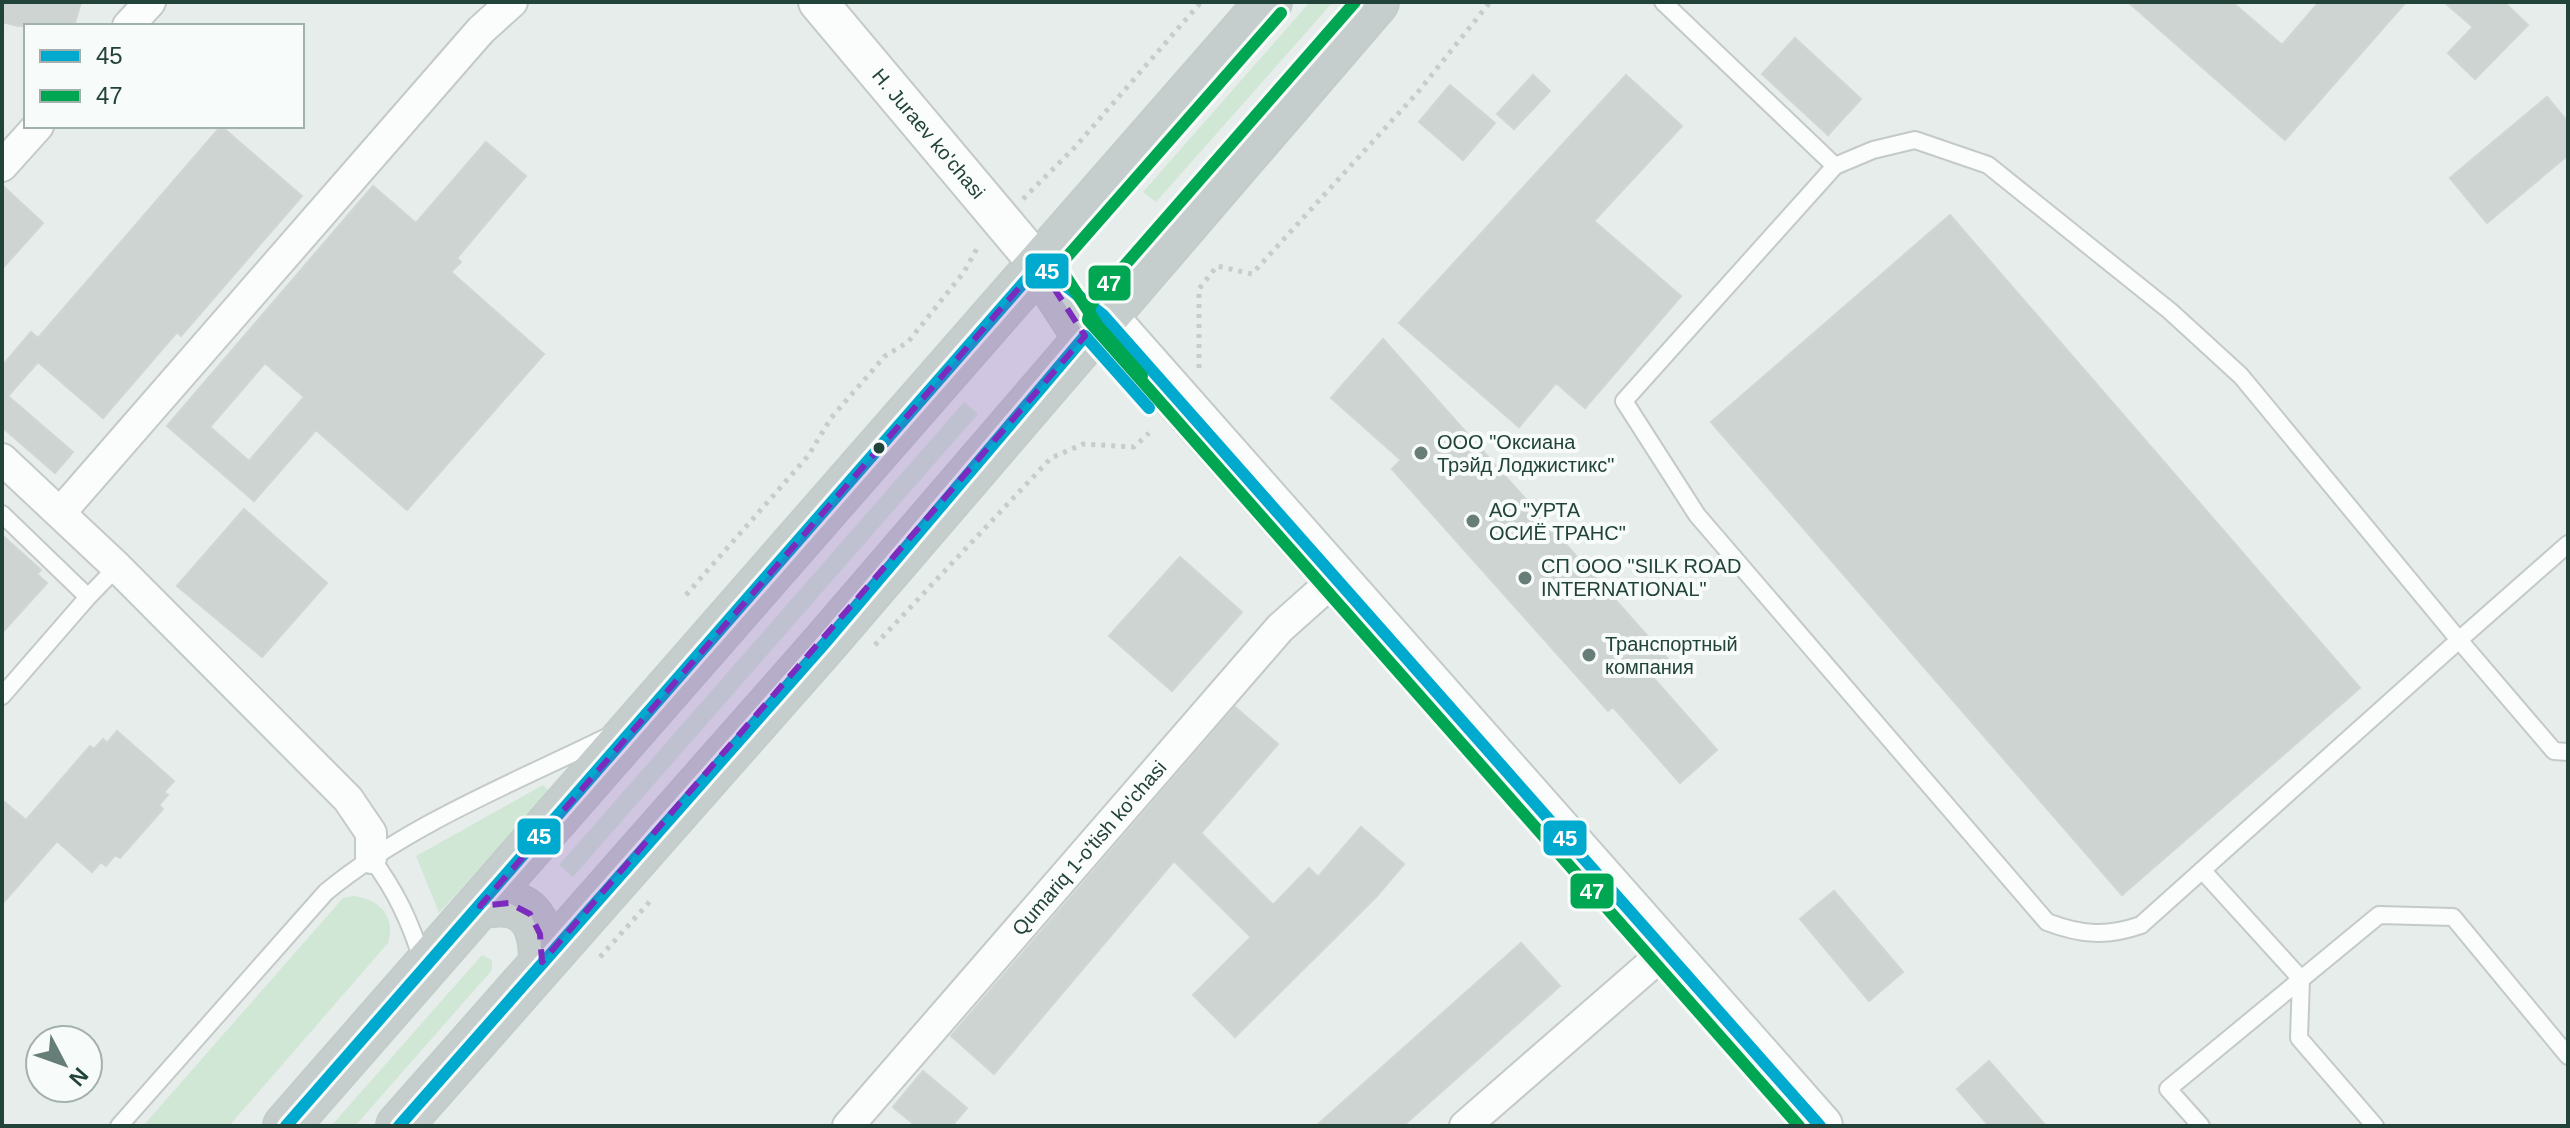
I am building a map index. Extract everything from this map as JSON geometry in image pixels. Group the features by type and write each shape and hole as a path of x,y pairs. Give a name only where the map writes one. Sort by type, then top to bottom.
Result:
{"highway":[{"path":"286,1126 1269,2"},
{"path":"399,1126 825,643 1094,326 1376,2"},
{"path":"1039,265 1094,326"},
{"path":"480,906 509,903 530,914 540,934 542,962"}],"main road":[{"path":"1094,326 1655,961 1820,1126"},
{"path":"1655,961 1779,1126"}],"street":[{"path":"130,24 150,2"},
{"path":"60,513 481,30 512,2"},
{"name":"H. Juraev ko'chasi","path":"818,2 1039,265"},
{"path":"2,166 36,128"},
{"path":"2,459 117,567 348,799 371,833 371,858"},
{"name":"Qumariq 1-o'tish ko'chasi","path":"848,1126 1280,628 1325,588"},
{"path":"1465,1126 1655,961"}],"lane":[{"path":"1663,2 1835,166"},
{"path":"2568,544 2459,640 2141,925 2120,932 2072,931 2047,922 1697,515 1624,401 1835,166 1873,150 1915,140 1988,165 2170,311 2241,376 2459,640 2554,751 2568,752"},
{"path":"2,514 88,597"},
{"path":"2,696 117,567"},
{"path":"119,1126 326,892 410,833 641,721"},
{"path":"371,858 391,885 410,921 425,968"},
{"path":"2202,870 2301,979 2299,1038 2375,1126"},
{"path":"2201,1126 2168,1089 2379,915 2453,917 2568,1056"}],"path":[{"path":"1022,200 1076,146 1201,2"},
{"path":"1205,256 1217,266 1252,274 1418,92 1490,2"},
{"path":"1076,146 1085,154"},
{"path":"686,595 808,456 831,418 885,356 910,343 964,272 980,244"},
{"path":"1199,381 1199,289 1217,266"},
{"path":"870,650 1051,458 1083,444 1134,447 1149,433"},
{"path":"1044,453 1051,458"},
{"path":"596,963 657,893"}],"highlighted area":[{"path":"1039,265 1085,336 542,962 540,934 530,914 509,903 480,906"}],"green space":[{"path":"1310,2 1333,2 1156,202 1143,192"},
{"path":"964,402 978,414 573,877 559,865"},
{"path":"543,785 549,791 439,913 416,856"},
{"path":"354,896 371,901 384,911 390,925 388,943 229,1126 143,1126 343,898"},
{"path":"482,955 492,960 492,970 355,1126 331,1126"}],"building":[{"path":"2,2 81,2 75,24 18,26 2,22"},
{"path":"2128,2 2232,2 2282,45 2319,2 2406,2 2285,140"},
{"path":"2444,2 2504,2 2528,25 2475,79 2448,53 2473,27"},
{"path":"1795,38 1861,99 1828,135 1762,74"},
{"path":"1533,75 1550,91 1514,129 1497,114"},
{"path":"1626,75 1682,126 1594,221 1681,296 1585,408 1556,383 1519,427 1399,323"},
{"path":"1450,85 1495,123 1463,160 1419,122"},
{"path":"2547,97 2568,122 2568,155 2487,223 2450,178"},
{"path":"219,128 223,128 302,196 181,336 177,332 103,418 38,362 8,396 73,452 55,473 2,427 2,366 31,332 38,338"},
{"path":"486,142 526,176 457,258 461,262 451,272 544,354 407,510 316,430 254,501 167,426 373,186 416,223","holes":["265,363 304,397 249,461 210,427"]},
{"path":"2,185 43,223 2,269"},
{"path":"1950,215 2360,688 2122,895 1711,422"},
{"path":"1383,339 1668,659 1650,674 1717,750 1680,783 1613,707 1608,711 1392,469 1401,460 1331,398"},
{"path":"244,509 327,583 262,657 177,586"},
{"path":"2,535 41,570 37,574 47,583 2,633"},
{"path":"1180,557 1242,612 1172,691 1109,636"},
{"path":"1235,707 1278,744 1201,833 1273,905 1309,868 1318,877 1361,827 1404,864 1377,896 1235,1037 1193,995 1251,937 1174,861 994,1074 951,1036"},
{"path":"117,731 174,781 164,792 168,795 159,805 163,809 120,858 115,855 106,866 101,862 92,872 57,841 2,904 2,800 26,820 90,746 94,749 103,739 107,743"},
{"path":"1834,891 1903,972 1869,1001 1800,919"},
{"path":"1521,943 1560,986 1466,1070 1403,1126 1316,1126"},
{"path":"1989,1061 2046,1126 1989,1126 1957,1089"},
{"path":"923,1071 967,1108 952,1126 916,1126 893,1107"}],"transit line":[{"name":"47","path":"1355,2 1091,304 1088,320 1799,1126"},
{"name":"47","path":"1142,376 1098,326 1059,266 1281,13"},
{"name":"45","path":"286,1126 1039,265 1103,315 1820,1126"},
{"name":"45","path":"399,1126 825,643 1085,336 1149,408"}],"place":[{"name":"ООО \"Оксиана Трэйд Лоджистикс\"","path":"1421,453"},
{"name":"АО \"УРТА ОСИЁ ТРАНС\"","path":"1473,521"},
{"name":"СП ООО \"SILK ROAD INTERNATIONAL\"","path":"1525,578"},
{"name":"Транспортный компания","path":"1589,655"}]}
